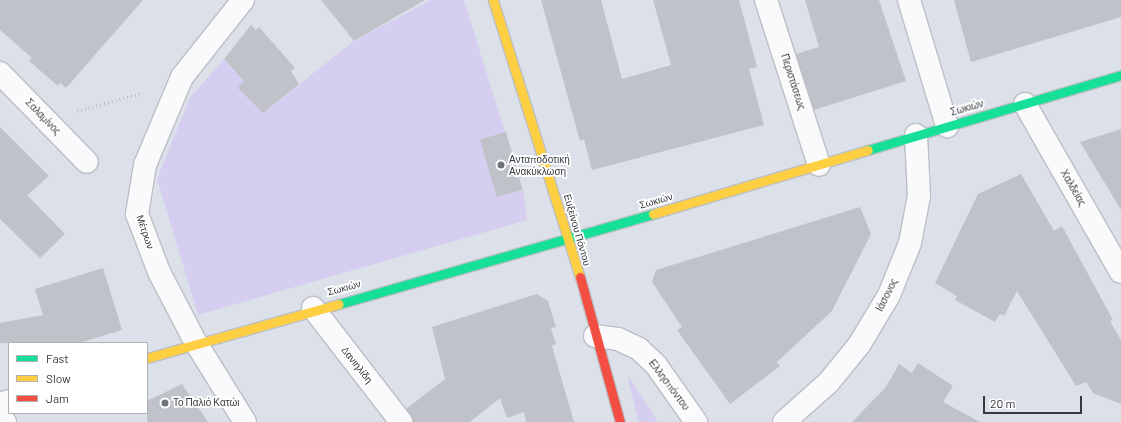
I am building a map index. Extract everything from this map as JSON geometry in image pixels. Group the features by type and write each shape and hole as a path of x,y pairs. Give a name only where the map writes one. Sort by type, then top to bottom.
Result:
{"street":[{"name":"Μέτρων","path":"243,0 182,77 145,165 137,214 159,272 196,343 245,422"},
{"name":"Ευξείνου Πόντου","path":"493,0 569,239 620,422"},
{"name":"Περιστάσεως","path":"766,0 819,165"},
{"path":"909,0 947,126"},
{"name":"Σαλαμίνος","path":"0,73 87,162"},
{"name":"Σωκιών","path":"148,358 312,308 569,239 1121,75"},
{"name":"Χαλδείας","path":"1025,104 1121,272"},
{"name":"Ιάσονος","path":"784,422 828,383 859,345 889,295 910,243 919,196 916,135"},
{"name":"Δανιηλίδη","path":"312,308 401,422"},
{"name":"Ελλησπόντου","path":"595,336 618,339 639,349 656,365 696,422"},
{"path":"0,417 5,422"}],"path":[{"path":"48,122 109,100 155,90 176,91"}],"shaded area":[{"path":"431,0 464,0 523,190 527,220 198,315 157,179 190,98 224,59 244,81 263,113 354,41"},
{"path":"627,376 633,383 658,422 639,422"}],"building":[{"path":"0,0 143,0 66,88 60,83 58,86 29,61 32,58 0,30"},
{"path":"321,0 425,0 354,41"},
{"path":"541,0 601,0 622,79 671,65 653,0 739,0 757,67 749,69 764,125 592,170 584,139 580,141"},
{"path":"805,0 879,0 906,81 814,110 796,54 819,47"},
{"path":"954,0 1121,0 1121,17 971,62"},
{"path":"251,25 256,30 259,27 295,68 291,71 299,84 263,113 238,88 244,81 224,59"},
{"path":"0,127 49,176 27,195 65,234 40,258 0,219"},
{"path":"1121,129 1121,210 1080,142"},
{"name":"Ανταποδοτική Ανακύκλωση","path":"506,132 523,190 497,197 480,139"},
{"path":"1021,174 1054,231 1062,226 1113,320 1110,321 1121,340 1121,404 1093,393 1086,382 1076,386 1017,291 1004,316 1000,314 995,322 955,300 957,296 935,283 978,194"},
{"path":"860,207 871,234 832,311 777,362 780,366 730,404 677,330 682,327 652,282 656,270"},
{"path":"103,268 122,330 82,342 0,343 0,323 43,315 35,289"},
{"path":"537,294 548,301 556,327 551,328 556,344 552,346 574,422 526,422 524,412 507,418 500,398 470,422 413,422 406,409 445,379 432,327"},
{"path":"918,363 953,386 943,402 980,422 852,422 886,387 899,364 912,373"},
{"path":"182,384 208,422 147,422 148,401"}],"traffic: fast":[{"path":"868,150 1121,75"},
{"path":"339,304 653,214"}],"traffic: slow":[{"path":"493,0 580,277"},
{"path":"653,214 868,150"},
{"path":"148,358 339,304"}],"traffic: jam":[{"path":"580,277 620,422"}],"place":[{"name":"Ανταποδοτική Ανακύκλωση","path":"501,165"},
{"name":"Το Παλιό Κατώι","path":"165,403"}]}
